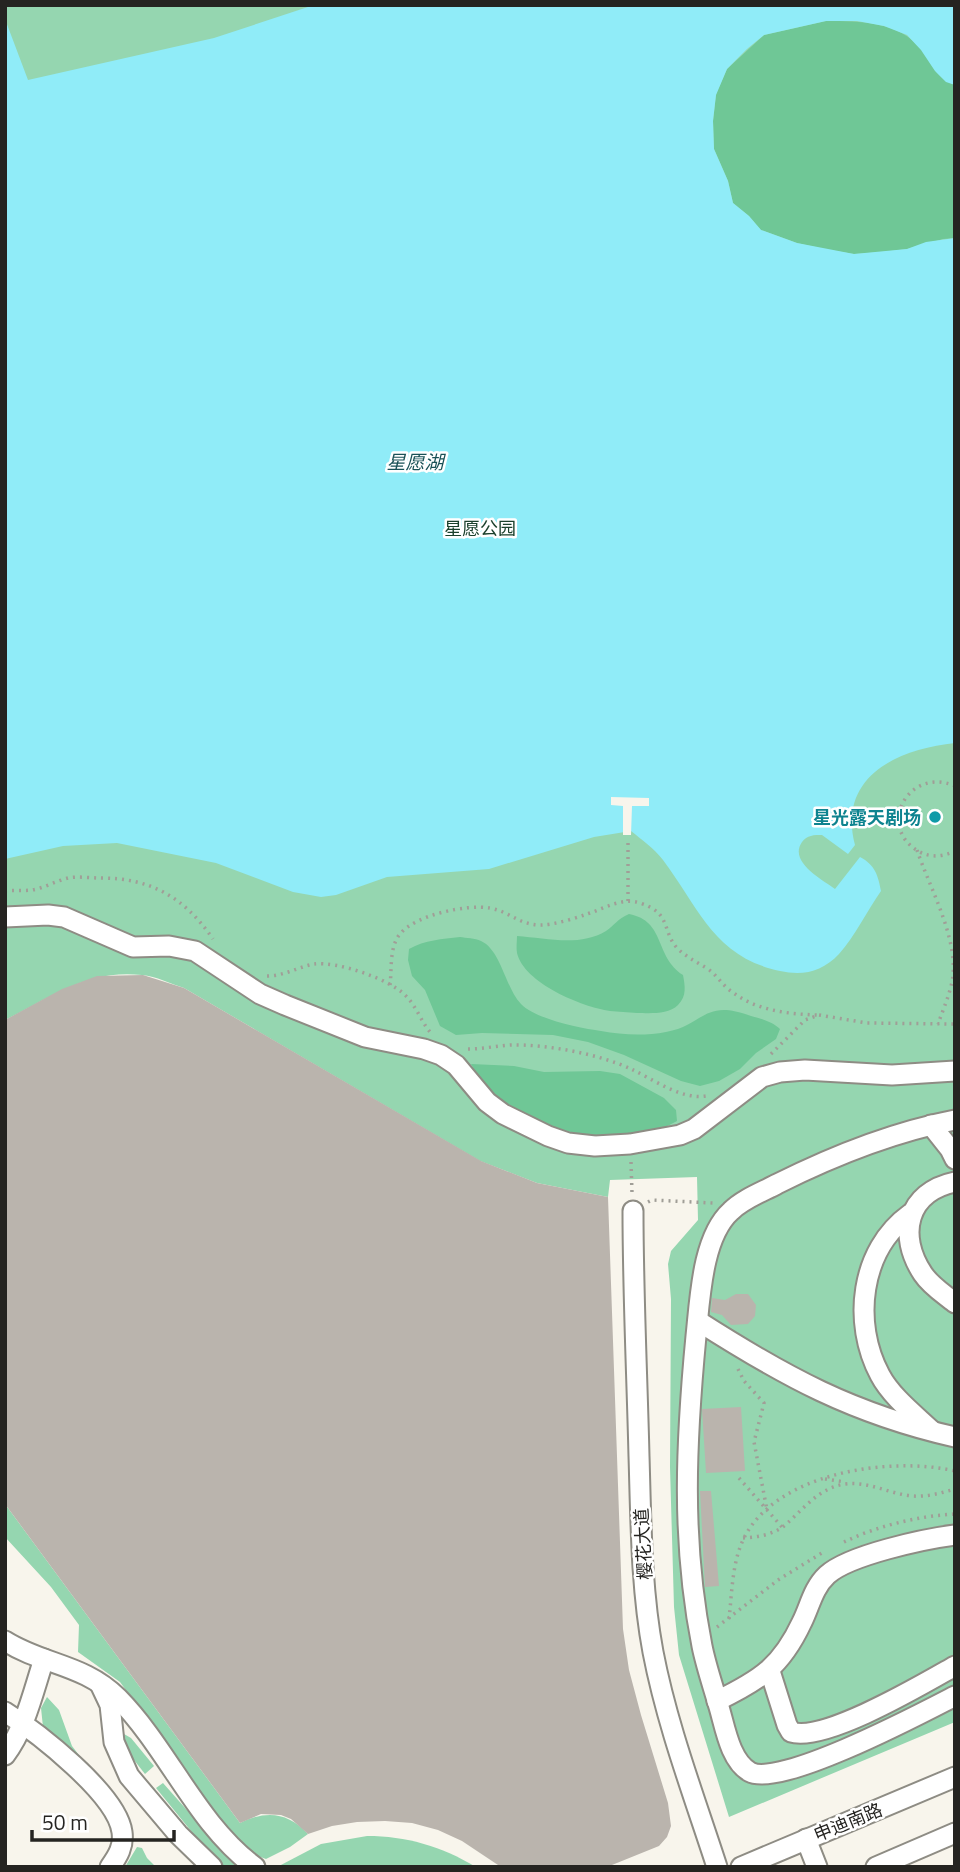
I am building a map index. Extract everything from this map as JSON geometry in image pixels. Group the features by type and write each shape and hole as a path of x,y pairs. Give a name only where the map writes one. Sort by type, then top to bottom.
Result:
{"street":[{"path":"5,917 64,917 133,947 169,946 195,951 260,994 285,1006 365,1037 441,1055 467,1076 488,1102 503,1114 568,1143 595,1146 630,1144 680,1135 694,1129 762,1077 780,1072 805,1070 892,1074 955,1071"},
{"path":"955,1120 859,1147 790,1178 730,1211 711,1245 703,1280 686,1467 687,1525 702,1647 736,1757 750,1772 760,1775 774,1773 864,1743 955,1696"},
{"path":"931,1125 955,1159"},
{"path":"934,1433 881,1376 865,1336 864,1295 871,1266 899,1222 931,1191 955,1182"},
{"name":"樱花大道","path":"633,1211 634,1320 647,1611 663,1697 717,1867"},
{"path":"910,1214 909,1229 915,1260 924,1275 955,1303"},
{"path":"698,1321 765,1364 832,1398 864,1411 955,1437"},
{"path":"717,1700 770,1671 788,1650 817,1586 829,1573 874,1553 927,1539 955,1535"},
{"path":"5,1640 19,1649 80,1671 99,1682 135,1718 170,1769 235,1852 255,1867"},
{"path":"5,1755 15,1742 23,1723 44,1659"},
{"path":"770,1671 787,1725 791,1732 799,1735 829,1728 897,1698 955,1666"},
{"path":"99,1682 110,1704 114,1742 130,1776 178,1834 212,1867"},
{"path":"5,1712 23,1723 88,1779 115,1813 120,1822 122,1841 120,1852 110,1867"},
{"name":"申迪南路","path":"741,1867 955,1777"},
{"path":"876,1867 955,1833"},
{"path":"806,1839 817,1867"}],"path":[{"path":"955,786 934,781 922,784 903,800 899,812 903,837 917,850 934,856 955,851"},
{"path":"628,843 628,901"},
{"path":"917,850 949,937 953,958 953,980 938,1024"},
{"path":"5,891 34,890 70,878 139,880 176,899 205,927 217,945"},
{"path":"390,985 394,946 400,934 411,925 435,915 463,907 485,908 520,922 550,924 628,901 642,903 660,912 675,946 687,957 710,970 727,989 741,999 772,1010 867,1023 955,1024"},
{"path":"262,976 281,976 316,964 333,964 351,969 405,994 436,1039"},
{"path":"768,1056 805,1020 819,1015"},
{"path":"455,1048 482,1049 510,1045 569,1052 612,1061 682,1093 697,1097 711,1095"},
{"path":"630,1144 633,1211 652,1200 698,1201"},
{"path":"732,1343 737,1366 744,1381 764,1403 754,1442 767,1510"},
{"path":"729,1619 734,1567 743,1538 767,1510 799,1489 823,1479 867,1467 932,1465 955,1471"},
{"path":"738,1478 782,1527"},
{"path":"823,1479 855,1484"},
{"path":"743,1538 762,1536 782,1527 808,1502 824,1491 843,1484 866,1484 913,1496 935,1495 955,1489"}],"green space":[{"name":"星愿湖","path":"5,5 955,5 955,1722 729,1817 679,1655 674,1607 670,1467 671,1299 668,1264 671,1251 698,1220 697,1177 610,1180 608,1197 537,1183 480,1161 184,988 153,977 122,974 104,976 54,994 5,1020"},
{"path":"826,21 878,25 902,33 922,50 939,75 955,85 955,238 907,249 854,254 797,243 761,230 733,203 728,181 714,149 716,94 727,69 764,35"},
{"path":"629,914 649,924 674,967 683,975 683,998 674,1008 653,1013 598,1009 570,999 542,983 522,964 517,953 517,936 585,939 606,931"},
{"path":"460,937 479,940 488,946 521,1004 536,1014 558,1022 609,1032 650,1034 679,1029 713,1011 723,1010 762,1019 780,1029 776,1039 740,1069 719,1081 700,1086 681,1081 588,1042 553,1035 456,1035 440,1026 425,990 412,976 408,960 409,949 415,946 434,940"},
{"path":"471,1064 514,1066 544,1072 600,1071 620,1074 664,1098 676,1110 677,1121 657,1130 613,1137 545,1125 500,1102 490,1093"},
{"path":"5,1504 240,1823 259,1816 276,1815 293,1821 308,1834 266,1859 243,1851 120,1682 78,1652 79,1625 51,1587 5,1537"},
{"path":"47,1697 59,1710 72,1746 88,1767 43,1727 41,1708"},
{"path":"124,1734 131,1738 154,1766 145,1774 127,1751"},
{"path":"163,1783 239,1867 225,1867 209,1853 156,1788"},
{"path":"367,1836 396,1838 423,1844 450,1853 476,1867 279,1866 321,1844"},
{"path":"137,1847 142,1848 156,1867 125,1867"}],"water":[{"name":"星愿湖","path":"314,5 955,5 955,85 946,82 935,71 907,35 884,26 857,21 826,21 764,35 727,69 716,95 714,149 728,181 733,203 761,230 797,243 854,254 907,249 926,242 955,238 955,743 933,746 893,760 863,784 855,801 852,821 855,845 848,854 822,835 813,835 802,842 799,849 803,863 835,889 860,857 875,871 881,891 845,947 833,960 819,969 804,973 780,971 739,954 710,928 659,856 631,831 594,837 489,869 387,877 336,895 321,897 293,892 216,863 117,843 63,846 5,859 5,19 28,80 214,38"}],"pier":[{"path":"611,797 649,798 649,806 632,806 631,835 623,835 623,806 611,805"}],"building":[{"path":"143,975 184,988 481,1161 537,1183 608,1197 623,1629 629,1670 668,1803 671,1826 667,1837 659,1846 607,1867 501,1867 462,1841 438,1830 412,1823 357,1822 308,1834 291,1819 281,1815 261,1814 240,1823 5,1504 5,1020 62,989 97,976"},
{"path":"736,1294 748,1294 756,1305 755,1316 748,1324 731,1325 722,1315 711,1312 712,1298 725,1300"},
{"path":"741,1407 745,1471 706,1473 702,1409"},
{"path":"700,1491 711,1491 719,1586 705,1587"}],"place":[{"name":"星光露天剧场","path":"935,817"}],"park label":[{"name":"星愿公园","path":"480,528"}]}
